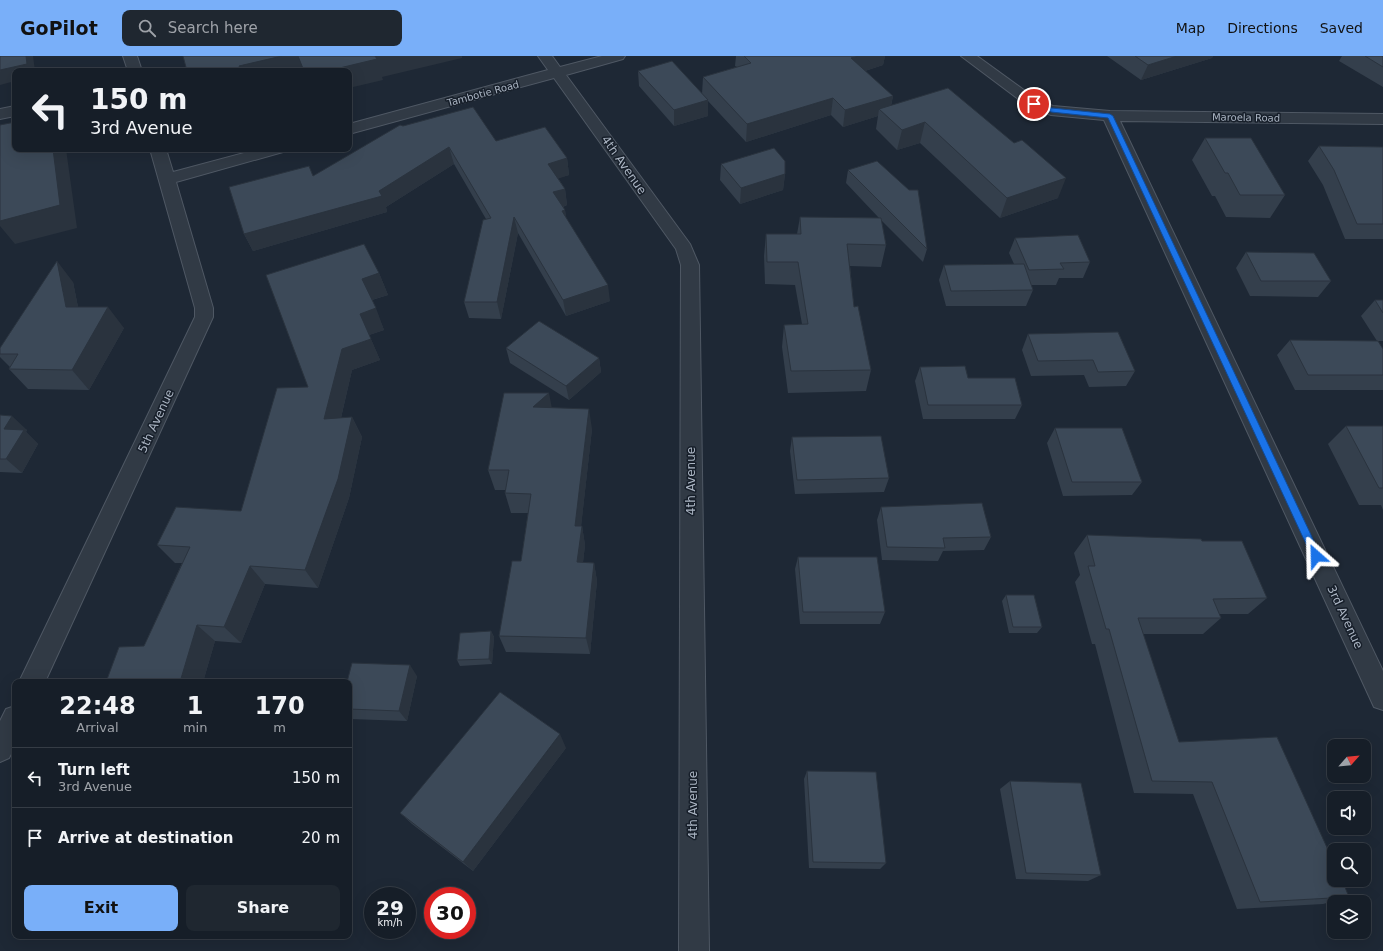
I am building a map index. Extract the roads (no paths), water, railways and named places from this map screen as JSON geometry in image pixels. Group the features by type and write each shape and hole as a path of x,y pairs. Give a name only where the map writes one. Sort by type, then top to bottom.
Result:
{"street":[{"path":"130,56 134,68"},
{"name":"4th Avenue","path":"545,56 684,248 690,265 694,951"},
{"name":"Tambotie Road","path":"352,128 618,56"},
{"path":"968,56 1034,104 1051,110 1110,116"},
{"path":"0,114 12,111"},
{"name":"Maroela Road","path":"1110,116 1383,119"},
{"name":"3rd Avenue","path":"1110,116 1383,698"},
{"name":"5th Avenue","path":"33,679 204,317 204,308 159,152"},
{"path":"166,179 266,152"},
{"path":"0,749 12,724"}]}
